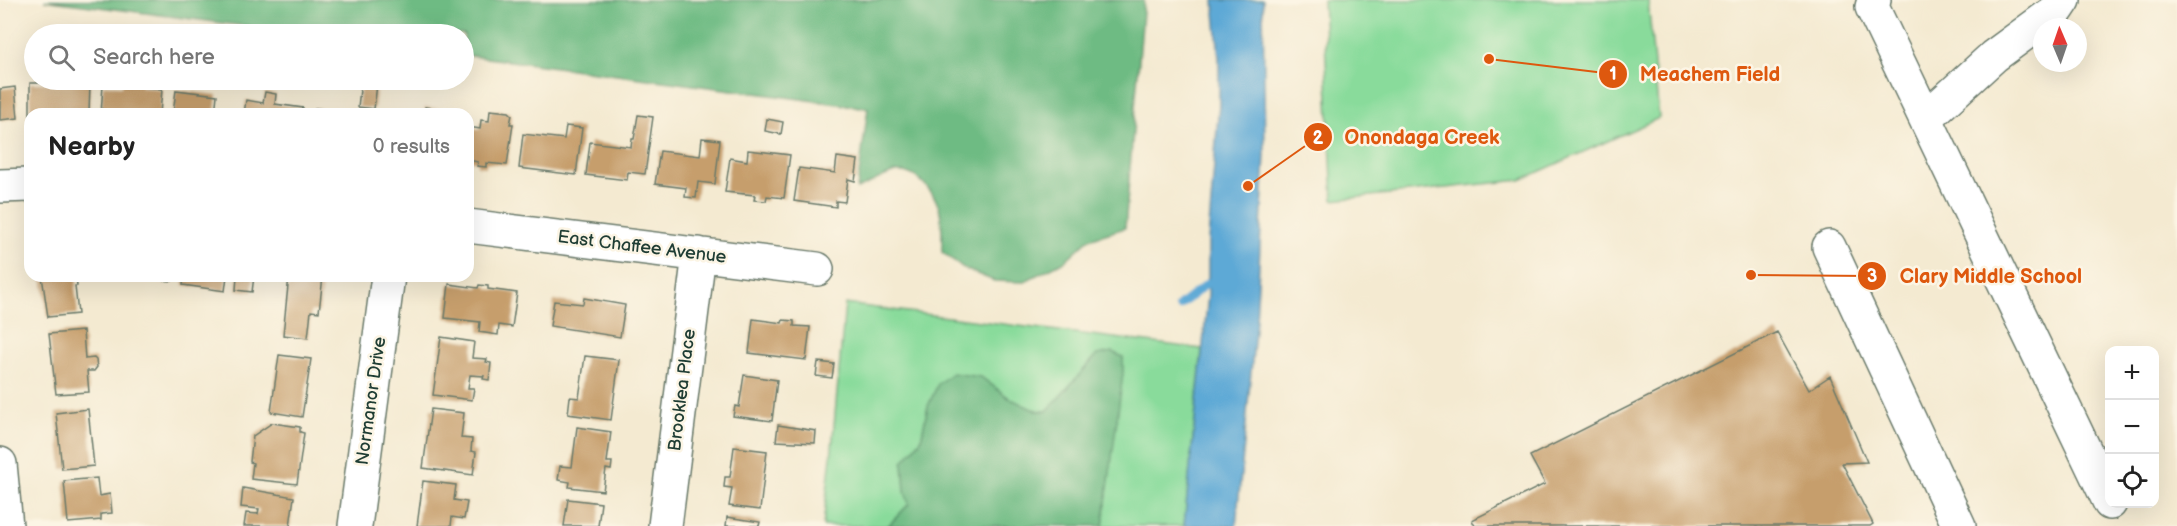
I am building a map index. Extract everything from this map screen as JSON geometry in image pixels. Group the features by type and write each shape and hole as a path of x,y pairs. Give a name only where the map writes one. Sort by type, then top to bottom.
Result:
{"street":[{"path":"1874,0 1872,7 2105,493"},
{"path":"1926,118 1994,56 2058,9 2064,0"},
{"path":"0,186 24,185"},
{"name":"East Chaffee Avenue","path":"474,227 817,269"},
{"path":"1830,247 1959,526"},
{"name":"Brooklea Place","path":"665,526 699,255"},
{"name":"Normanor Drive","path":"355,526 387,282"},
{"path":"0,464 6,526"},
{"path":"2112,508 2121,526"}],"green space":[{"path":"44,0 1144,0 1125,228 1089,239 1065,261 1023,282 994,281 965,269 942,252 940,210 932,193 916,177 896,172 857,189 868,108 474,56 474,24 230,24"},
{"path":"1323,0 1648,0 1659,118 1521,180 1333,200"},
{"path":"845,304 1202,349 1184,526 1103,526 1123,357 1097,355 1047,411 1020,404 981,377 928,406 921,440 903,462 905,491 909,504 888,526 823,526"},
{"path":"1112,352 1123,357 1123,373 1103,526 888,526 909,504 905,491 903,462 921,440 928,406 938,384 952,373 981,377 1009,398 1036,411 1047,411 1097,355"}],"water":[{"path":"1214,0 1263,0 1265,155 1256,321 1236,526 1184,526 1208,295 1208,240 1219,104 1219,58"}],"building":[{"path":"15,87 18,118 0,120 0,89"},
{"path":"30,90 90,90 89,108 30,108"},
{"path":"103,90 162,90 160,108 101,108"},
{"path":"176,90 217,95 216,108 174,108"},
{"path":"360,90 376,90 374,108 358,107"},
{"path":"265,92 276,94 275,104 303,108 245,108 246,100 263,103"},
{"path":"490,110 509,112 512,115 510,124 513,124 507,165 486,163 486,167 477,166 478,162 474,161 474,128 480,129 481,120 489,121"},
{"path":"638,115 653,117 645,174 628,172 627,180 586,175 590,142 631,147"},
{"path":"767,119 783,122 781,134 765,131"},
{"path":"566,126 582,128 576,175 519,168 523,134 564,139"},
{"path":"702,138 720,140 715,184 698,182 696,198 685,197 686,188 655,184 660,151 700,156"},
{"path":"748,150 790,155 784,198 767,196 766,201 754,200 755,195 725,192 730,158 747,161"},
{"path":"837,157 858,160 855,181 848,179 845,202 836,201 836,207 794,201 799,168 835,173"},
{"path":"43,282 77,282 78,314 48,317"},
{"path":"183,282 226,282 225,291 183,285"},
{"path":"237,282 253,282 252,292 236,290"},
{"path":"288,282 322,282 319,312 311,311 308,338 283,335"},
{"path":"449,284 478,288 479,285 488,286 488,289 517,293 512,327 499,325 498,335 479,332 480,322 445,318"},
{"path":"584,298 625,305 620,337 550,326 554,301 583,304"},
{"path":"753,319 782,323 783,320 794,321 794,326 810,327 806,360 749,353"},
{"path":"83,331 85,359 94,358 97,367 94,371 87,371 89,392 56,394 49,334"},
{"path":"1777,332 1809,390 1830,376 1867,462 1842,463 1873,524 1870,526 1475,526 1472,520 1545,484 1530,456"},
{"path":"441,337 474,342 472,358 487,359 486,362 491,363 489,380 483,379 484,376 470,375 468,388 474,388 472,400 433,395"},
{"path":"279,355 311,359 302,417 271,412"},
{"path":"585,356 619,360 611,420 568,414 570,397 579,398"},
{"path":"818,362 834,364 832,378 816,376"},
{"path":"744,375 777,380 772,421 733,416 735,406 739,407"},
{"path":"88,409 94,466 62,469 56,413"},
{"path":"431,409 464,413 461,438 472,439 471,451 476,452 473,475 423,468"},
{"path":"272,423 300,427 300,432 304,433 297,484 251,479 253,436"},
{"path":"778,425 816,431 815,443 776,441"},
{"path":"577,427 611,432 607,462 612,462 611,470 606,469 603,491 569,487 570,482 558,480 560,466 572,467"},
{"path":"734,447 767,451 760,510 729,506 732,488 724,487 725,477 730,477"},
{"path":"97,478 99,496 110,494 112,513 101,514 101,520 68,523 64,481"},
{"path":"423,481 456,485 454,500 467,502 464,519 452,517 451,526 417,526"},
{"path":"243,488 294,497 290,526 244,526 246,513 258,514 259,509 241,507"},
{"path":"568,499 601,503 598,526 564,526"},
{"path":"727,517 760,522 759,526 726,526"}],"waterway":[{"path":"1179,306 1208,283"}],"place":[{"name":"Meachem Field","path":"1489,59"},
{"name":"Onondaga Creek","path":"1248,186"},
{"name":"Clary Middle School","path":"1751,275"}]}
